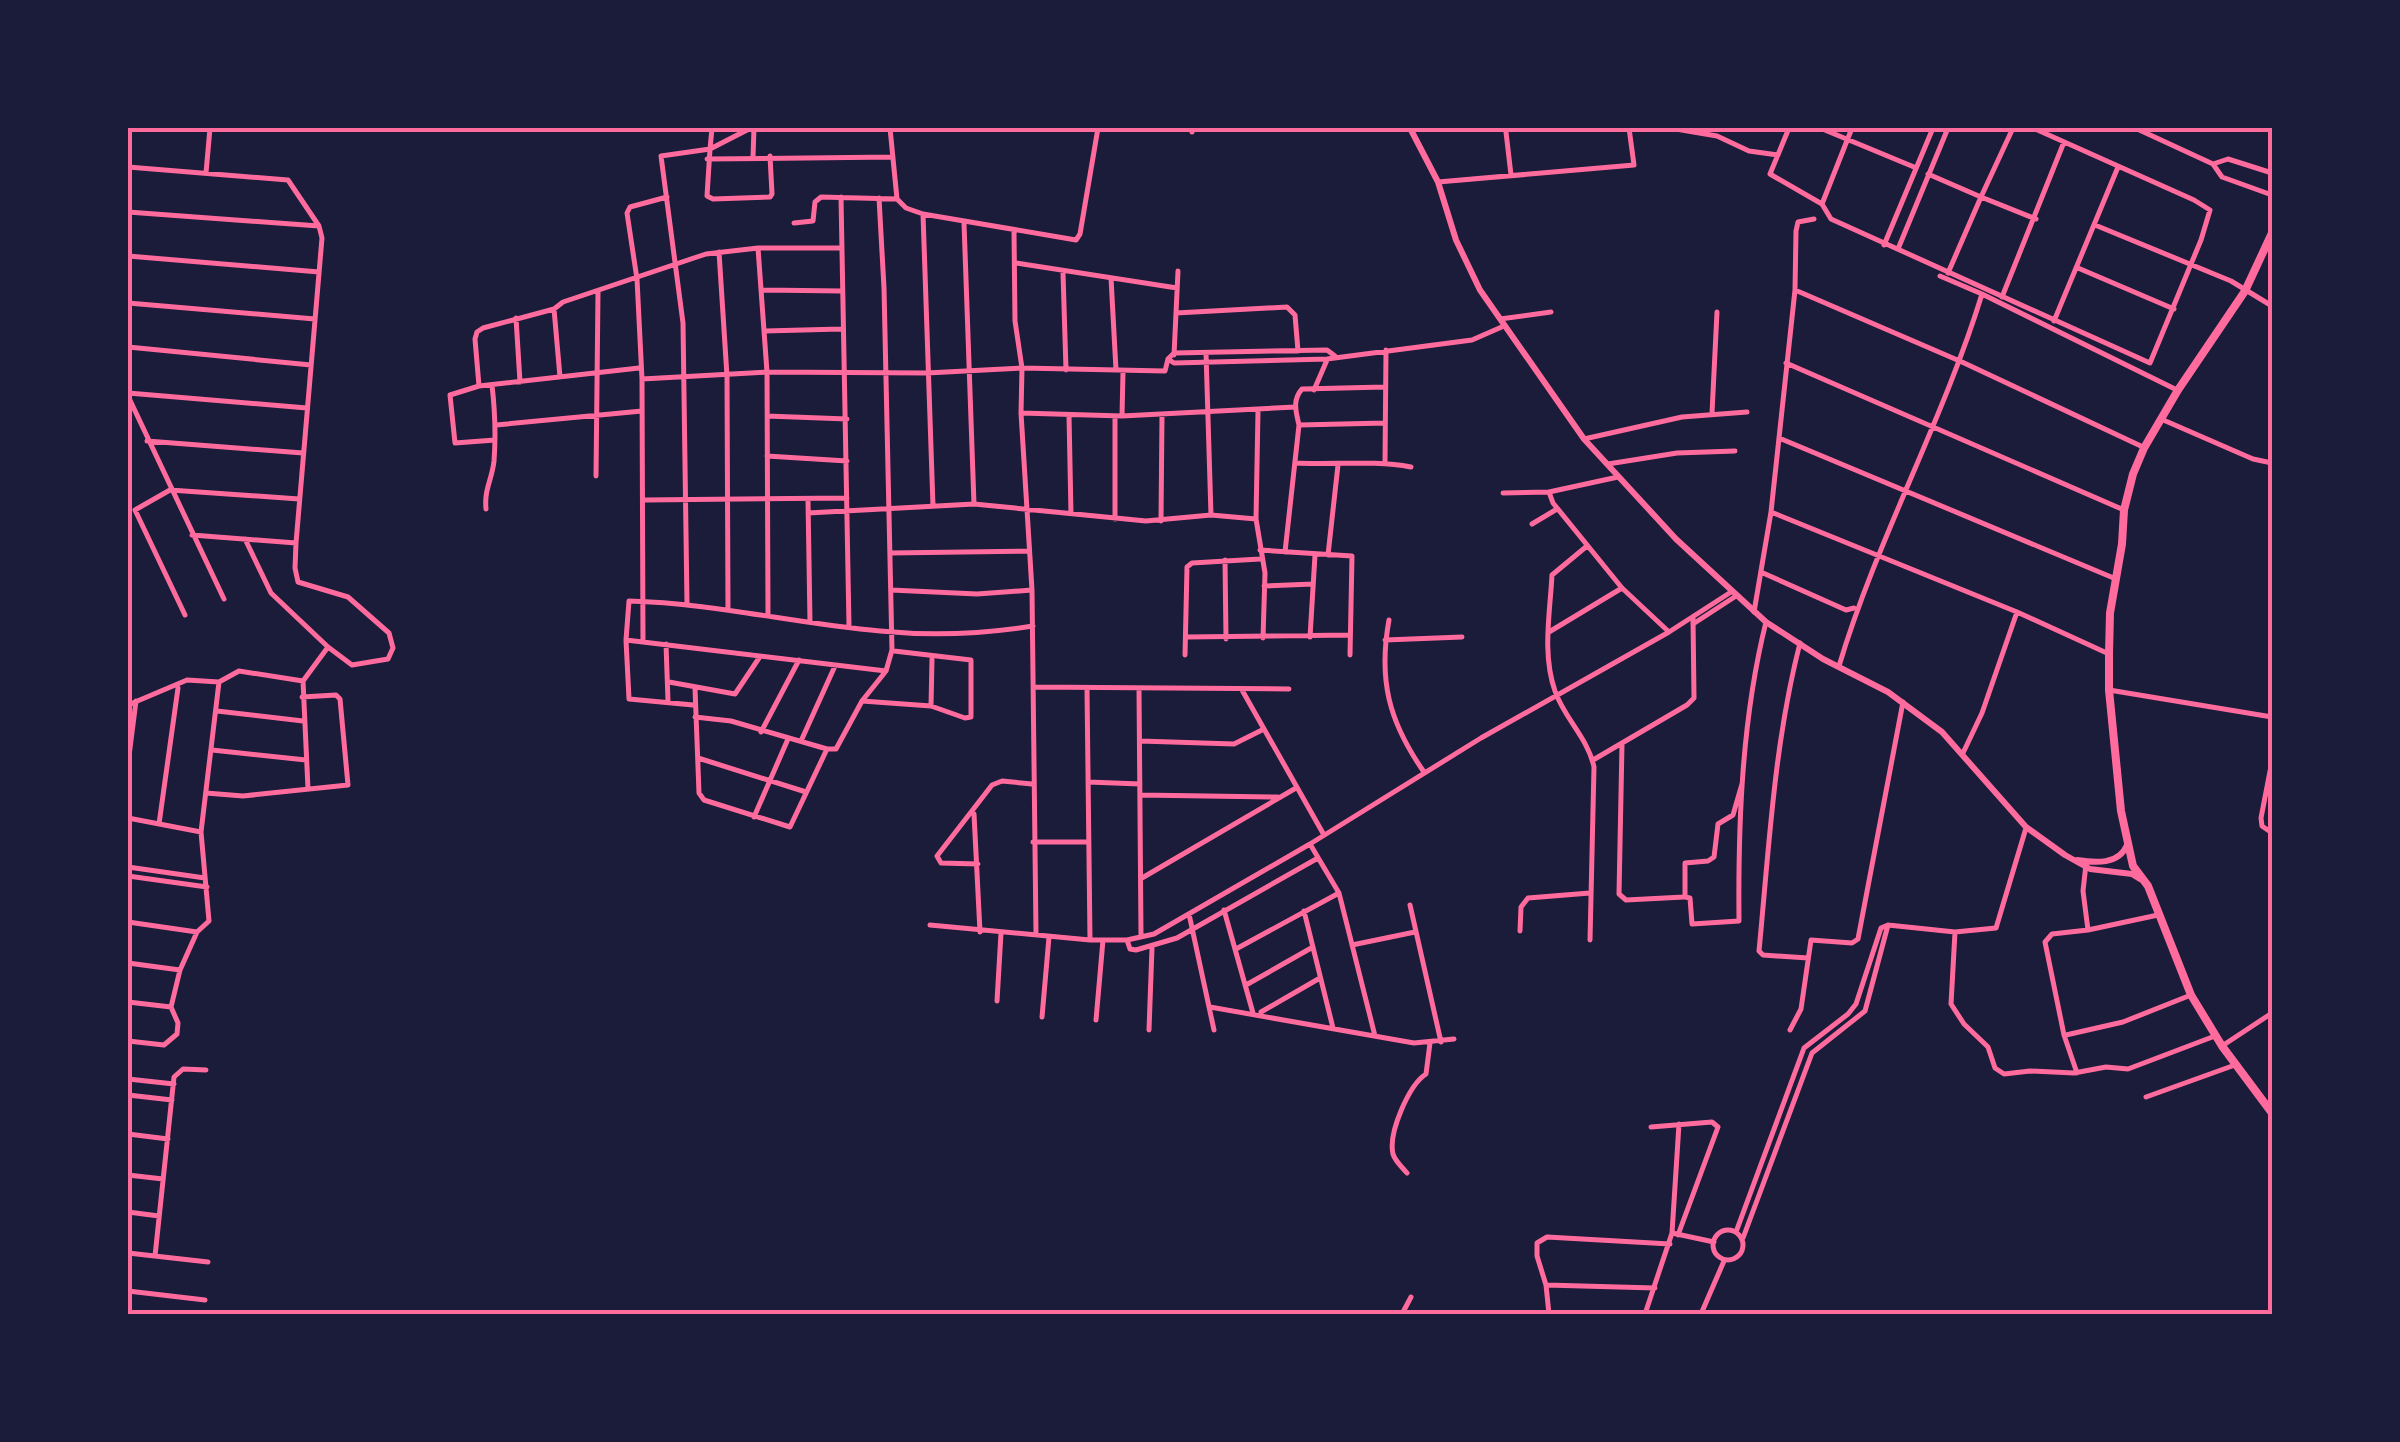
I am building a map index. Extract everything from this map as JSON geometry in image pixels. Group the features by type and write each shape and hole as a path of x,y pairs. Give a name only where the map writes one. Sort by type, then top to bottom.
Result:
{"main road":[{"path":"2272,233 2246,290 2144,448 2124,510 2110,613 2109,654 2121,811 2134,866 2148,886 2191,995 2222,1046 2272,1113"}],"street":[{"path":"206,173 210,128"},
{"path":"712,128 707,159 709,198 766,198 772,194 770,156"},
{"path":"687,604 683,323 661,156 710,149 752,128 753,157"},
{"path":"890,128 897,199 906,208 1014,232 1078,238 1098,128"},
{"path":"1410,128 1438,182 1464,262 1502,323 1584,439 1733,594 1766,622 1903,702 1942,732 2026,827 2071,858 2132,874 2148,886"},
{"path":"1438,182 1634,165 1630,128"},
{"path":"1670,128 1716,136 1749,151 1778,154"},
{"path":"1789,128 1770,174 1822,204 1831,219 2150,363 2210,210 2033,128"},
{"path":"1820,128 1914,167"},
{"path":"1822,204 1852,128"},
{"path":"1884,245 1933,128"},
{"path":"1897,250 1948,128"},
{"path":"1948,273 2013,128"},
{"path":"2135,128 2213,164 2222,177 2272,195"},
{"path":"1506,132 1510,175"},
{"path":"2002,297 2065,142"},
{"path":"707,159 893,157"},
{"path":"2213,164 2228,159 2272,174"},
{"path":"128,167 288,180 318,226 322,238 295,568 298,582 348,596 388,633 393,648 388,659 352,665 328,647 271,593 244,539"},
{"path":"2054,321 2118,167"},
{"path":"1928,174 2036,219"},
{"path":"644,642 642,379 637,279 628,209 667,197"},
{"path":"840,197 849,626"},
{"path":"794,223 813,221 819,198 897,199"},
{"path":"695,717 731,721 826,749 839,746 862,701 886,670 892,650 879,198"},
{"path":"128,212 318,226"},
{"path":"923,214 933,507"},
{"path":"1754,612 1771,512 1795,290 1796,231 1798,222 1814,219"},
{"path":"964,223 974,504"},
{"path":"2096,225 2190,264 2272,306"},
{"path":"1014,232 1016,332 1022,368 1025,508 1032,590 1036,934"},
{"path":"479,386 477,332 554,309 563,302 700,255 758,248 840,248"},
{"path":"758,248 766,331 768,614"},
{"path":"719,252 727,376 728,608"},
{"path":"128,256 319,272"},
{"path":"1016,263 1177,288"},
{"path":"2078,268 2174,309"},
{"path":"642,379 767,372 1165,370 1174,354 1178,270"},
{"path":"1063,272 1066,370"},
{"path":"1940,276 2178,390"},
{"path":"1111,278 1119,371 1116,519"},
{"path":"762,290 842,291"},
{"path":"1795,290 1962,362 2144,448"},
{"path":"596,476 598,292"},
{"path":"1838,666 1856,606 1962,362 1982,294"},
{"path":"128,302 315,319"},
{"path":"1176,313 1287,307 1295,315 1298,351"},
{"path":"554,309 560,377"},
{"path":"1171,361 1327,359 1472,340 1502,323 1551,312"},
{"path":"1712,413 1717,312"},
{"path":"516,318 520,382"},
{"path":"766,331 841,329"},
{"path":"128,347 311,365"},
{"path":"1386,349 1386,462"},
{"path":"1174,354 1327,350 1335,356"},
{"path":"1314,390 1327,350"},
{"path":"1267,352 1268,361"},
{"path":"1206,353 1212,515"},
{"path":"1786,364 2124,510"},
{"path":"494,440 458,444 453,441 450,395 479,386 639,368"},
{"path":"486,509 484,487 492,472 496,426 492,385"},
{"path":"1285,552 1300,425 1295,407 1298,392 1384,387"},
{"path":"224,599 128,395 308,408"},
{"path":"1021,413 1118,416 1295,407"},
{"path":"496,426 642,411"},
{"path":"1258,411 1256,519 1265,573 1263,638"},
{"path":"1584,439 1712,413 1747,412"},
{"path":"1069,415 1071,514"},
{"path":"1161,522 1162,415"},
{"path":"766,416 847,419"},
{"path":"2161,419 2253,459 2272,463"},
{"path":"1300,425 1385,423"},
{"path":"1778,438 2116,578"},
{"path":"147,441 304,454"},
{"path":"1608,464 1676,453 1735,451"},
{"path":"767,456 847,462"},
{"path":"1295,464 1386,462 1411,468"},
{"path":"1328,555 1338,465"},
{"path":"1504,493 1549,492 1620,477"},
{"path":"185,614 134,512 170,490 300,499"},
{"path":"1549,492 1557,508 1622,588 1669,632"},
{"path":"644,500 766,502 847,498"},
{"path":"808,500 810,622"},
{"path":"808,513 974,504 1161,522 1212,515 1256,519"},
{"path":"1532,524 1557,508"},
{"path":"1771,512 2017,612 2109,654"},
{"path":"192,535 296,543"},
{"path":"1587,546 1552,575 1548,661 1557,697 1593,760 1590,940"},
{"path":"1260,550 1352,556 1350,655"},
{"path":"890,553 1030,551"},
{"path":"1310,637 1315,554"},
{"path":"1185,655 1187,568 1192,563 1260,559"},
{"path":"1225,560 1226,639"},
{"path":"1762,572 1846,610 1856,606"},
{"path":"1264,586 1313,584"},
{"path":"1549,632 1622,588"},
{"path":"891,590 977,594 1032,590"},
{"path":"930,926 1090,940 1128,940 1154,934 1733,594"},
{"path":"693,705 629,699 628,603 728,608 891,631 978,634 1032,626"},
{"path":"1963,753 1982,713 2017,612"},
{"path":"1389,620 1385,640 1388,704 1425,772"},
{"path":"1593,760 1694,698 1693,620"},
{"path":"1622,744 1620,894 1626,900 1690,898 1692,924 1739,922 1742,784 1755,672 1766,622"},
{"path":"1186,638 1350,635"},
{"path":"1385,640 1462,638"},
{"path":"626,640 886,670"},
{"path":"1800,643 1776,772 1760,952 1763,956 1808,958"},
{"path":"666,644 668,701"},
{"path":"308,789 302,697 305,678 328,647"},
{"path":"862,701 930,706 965,718 972,713 970,660 892,650"},
{"path":"668,682 738,693 760,656"},
{"path":"930,706 932,658"},
{"path":"761,732 799,660"},
{"path":"800,741 836,666"},
{"path":"128,705 187,680 219,682 240,671 305,678"},
{"path":"128,1040 170,1043 177,1034 178,1023 171,1007 180,970 197,932 209,920 201,832 219,682"},
{"path":"159,824 178,686"},
{"path":"1032,687 1288,688"},
{"path":"694,688 700,797 790,828 826,749"},
{"path":"1087,689 1090,940"},
{"path":"1139,690 1142,938"},
{"path":"1242,690 1324,834"},
{"path":"2109,690 2272,717"},
{"path":"206,793 243,796 343,787 350,782 340,698 302,697"},
{"path":"128,764 136,701"},
{"path":"1790,1030 1801,1009 1812,940 1858,939 1903,702"},
{"path":"216,711 304,722"},
{"path":"1140,741 1234,744 1262,730"},
{"path":"754,818 788,739"},
{"path":"212,750 306,760"},
{"path":"698,758 806,792"},
{"path":"2272,761 2260,818 2262,826 2272,833"},
{"path":"978,864 941,863 938,856 997,782 1032,784"},
{"path":"1088,782 1140,784"},
{"path":"1685,897 1685,862 1714,857 1718,824 1732,818 1742,784"},
{"path":"1142,878 1296,788"},
{"path":"1140,795 1256,794 1281,798"},
{"path":"974,812 980,932"},
{"path":"128,818 201,832"},
{"path":"1736,1232 1804,1048 1856,1004 1880,928 1992,930 1998,924 2026,827"},
{"path":"2086,864 2121,855 2128,838"},
{"path":"1034,842 1088,842"},
{"path":"1310,844 1339,893 1376,1036"},
{"path":"1128,940 1132,950 1152,947 1194,928 1318,858"},
{"path":"2086,864 2088,930"},
{"path":"128,867 206,878"},
{"path":"128,876 207,887"},
{"path":"1236,950 1339,893"},
{"path":"1520,931 1521,907 1528,898 1590,893"},
{"path":"1410,905 1441,1042"},
{"path":"1224,910 1256,1014"},
{"path":"1304,911 1332,1028"},
{"path":"1189,914 1214,1030"},
{"path":"2077,1073 2064,1035 2045,942 2052,934 2158,915"},
{"path":"128,922 197,932"},
{"path":"1743,1238 1736,1232 1720,1233 1714,1242 1716,1255 1724,1260 1740,1254 1812,1053 1865,1011 1888,926"},
{"path":"1352,945 1415,932"},
{"path":"1955,932 1951,1004 1964,1024 1988,1047 1998,1071 2004,1074 2128,1069 2216,1036"},
{"path":"997,1000 1001,933"},
{"path":"1042,1017 1049,938"},
{"path":"1096,1020 1103,940"},
{"path":"1246,984 1314,946"},
{"path":"1149,1030 1152,947"},
{"path":"128,964 180,970"},
{"path":"1256,1014 1322,977"},
{"path":"2064,1035 2123,1022 2191,995"},
{"path":"128,1002 171,1007"},
{"path":"1856,1004 1865,1011"},
{"path":"1210,1007 1376,1036 1430,1043 1454,1040"},
{"path":"2222,1046 2272,1013"},
{"path":"1407,1173 1394,1158 1392,1149 1402,1110 1418,1080 1426,1074 1430,1043"},
{"path":"2146,1097 2236,1065"},
{"path":"155,1256 174,1077 184,1069 206,1070"},
{"path":"128,1079 174,1084"},
{"path":"128,1094 172,1100"},
{"path":"1645,1314 1718,1127 1712,1122 1651,1127"},
{"path":"1674,1234 1679,1124"},
{"path":"128,1134 168,1138"},
{"path":"128,1175 164,1179"},
{"path":"128,1212 160,1216"},
{"path":"1674,1234 1714,1242"},
{"path":"1549,1314 1546,1284 1537,1256 1537,1242 1543,1238 1670,1244"},
{"path":"128,1253 208,1262"},
{"path":"1700,1314 1724,1260"},
{"path":"1546,1284 1655,1288"},
{"path":"128,1291 205,1300"},
{"path":"1402,1314 1412,1297"}]}
